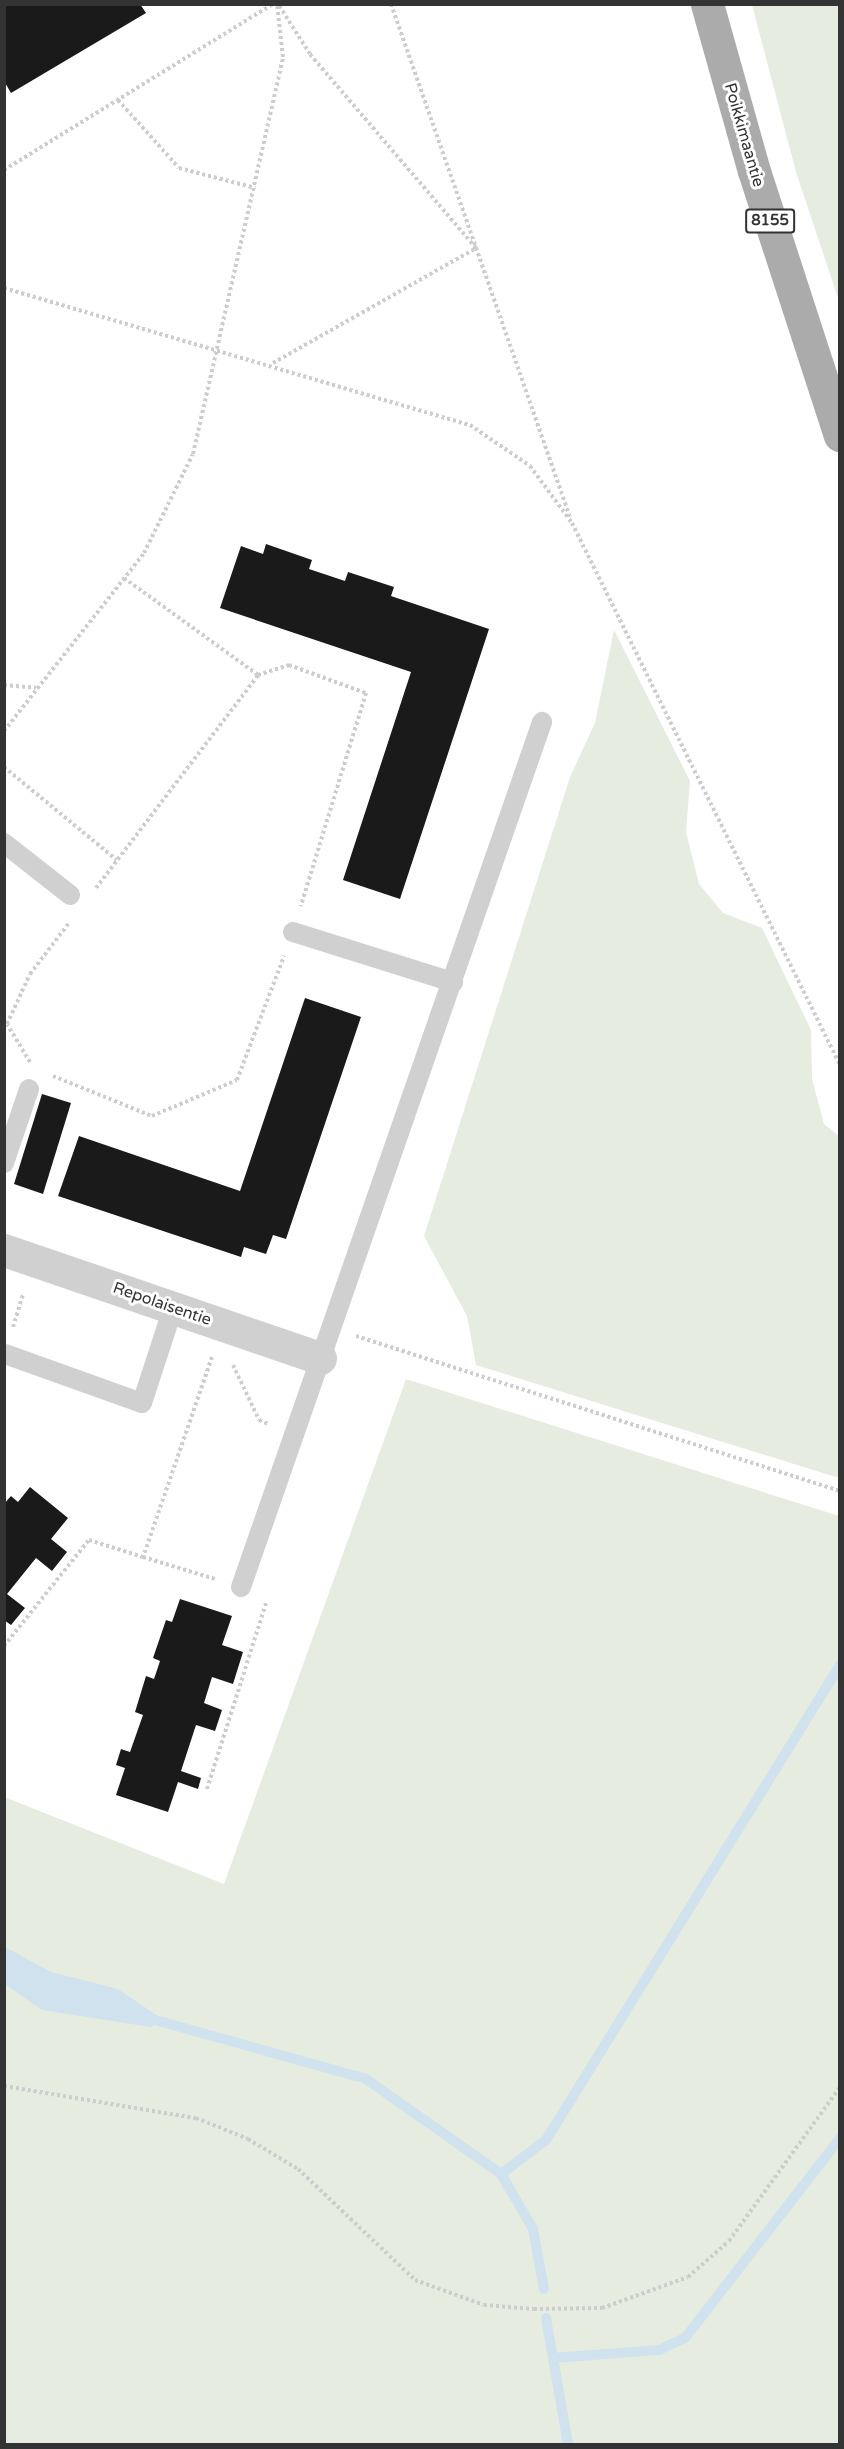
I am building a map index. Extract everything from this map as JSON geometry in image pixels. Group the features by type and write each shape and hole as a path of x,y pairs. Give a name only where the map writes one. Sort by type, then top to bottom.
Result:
{"main road":[{"name":"Poikkimaantie","path":"707,4 754,171 840,435"}],"street":[{"name":"Repolaisentie","path":"4,1250 320,1358"}],"lane":[{"path":"241,1587 542,722"},
{"path":"4,843 79,896"},
{"path":"293,932 453,982"},
{"path":"4,1163 29,1089"},
{"path":"5,1354 142,1403 174,1308"}],"path":[{"path":"4,170 276,4"},
{"path":"4,731 144,553 193,454 219,349 284,57 276,4"},
{"path":"276,4 310,54 476,248"},
{"path":"391,4 476,248 514,344 572,523 840,1065"},
{"path":"118,100 179,168 255,188"},
{"path":"272,364 476,248"},
{"path":"4,288 272,364 470,424 530,466 572,523"},
{"path":"124,578 258,675"},
{"path":"44,1073 152,1116 237,1080 293,932 366,693 289,665 258,675 117,860 79,896"},
{"path":"4,685 37,688"},
{"path":"4,767 117,860"},
{"path":"33,1068 7,1024 30,974 75,915"},
{"path":"5,1354 27,1282"},
{"path":"358,1337 840,1491"},
{"path":"143,1557 216,1345"},
{"path":"4,1646 89,1540 268,1597 207,1789"},
{"path":"4,2086 196,2118 237,2135 298,2169 415,2280 484,2305 534,2309 602,2308 688,2277 729,2241 840,2087"}],"shaded area":[{"path":"752,5 839,5 839,301 796,172"},
{"path":"614,630 690,781 686,832 699,884 723,913 762,928 811,1030 812,1079 824,1124 839,1136 839,1478 476,1365 467,1316 424,1236 570,777 595,723"},
{"path":"406,1379 839,1516 839,2444 5,2444 4,1797 224,1884"}],"water":[{"path":"5,1947 51,1972 118,1989 162,2019 151,2027 42,2010 5,1984"}],"building":[{"path":"4,4 140,4 146,13 11,93 4,81"},
{"path":"266,544 312,560 309,569 345,581 348,572 394,587 391,596 489,629 400,899 343,880 411,672 220,608 241,546 263,554"},
{"path":"305,998 361,1017 286,1239 273,1235 266,1254 244,1247 241,1257 58,1196 79,1136 240,1191"},
{"path":"42,1094 71,1103 43,1194 14,1184"},
{"path":"30,1487 68,1518 51,1539 67,1552 52,1571 36,1558 7,1594 25,1608 11,1625 4,1620 4,1504 11,1496 18,1502"},
{"path":"180,1599 232,1616 222,1645 243,1652 233,1684 212,1677 204,1703 222,1710 215,1731 196,1725 181,1771 201,1778 198,1789 178,1782 168,1812 116,1795 125,1768 116,1765 121,1749 130,1752 143,1715 135,1712 146,1676 154,1679 160,1661 153,1658 166,1620 172,1622"}],"waterway":[{"path":"501,2174 546,2140 840,1665"},
{"path":"148,2018 366,2079 501,2174 533,2229 544,2289"},
{"path":"553,2358 659,2350 685,2338 840,2138"},
{"path":"546,2318 568,2444"}]}
